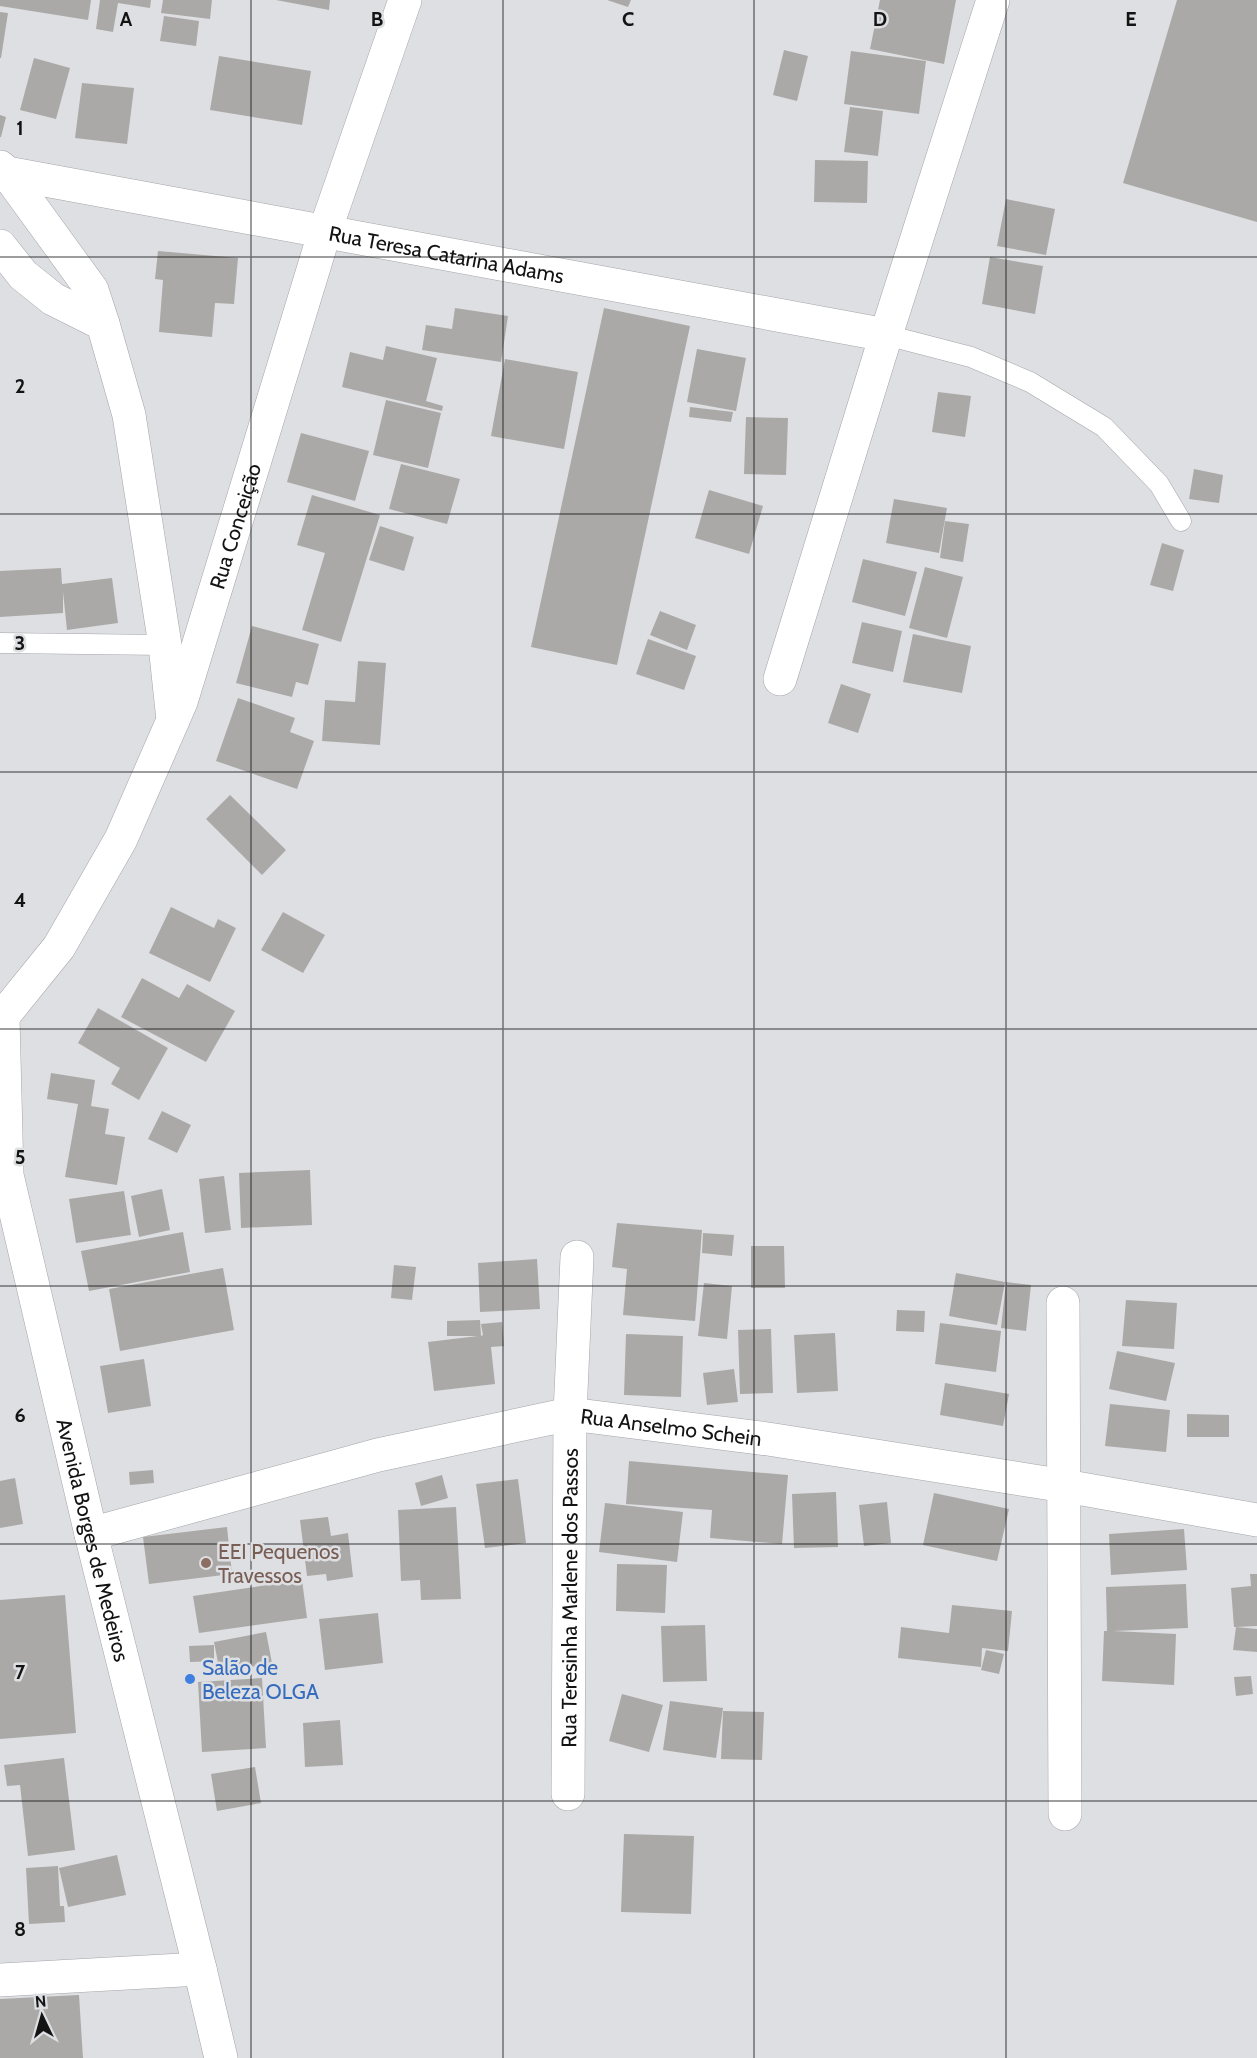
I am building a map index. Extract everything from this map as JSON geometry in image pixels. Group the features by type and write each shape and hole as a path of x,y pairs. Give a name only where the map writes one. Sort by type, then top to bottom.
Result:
{"street":[{"name":"Rua Conceição","path":"1,1019 59,947 115,849 181,702 325,231 405,0"},
{"path":"780,679 886,335 993,0"},
{"name":"Rua Teresa Catarina Adams","path":"4,170 886,335"},
{"path":"4,170 92,290 103,324 129,415 165,645 173,720"},
{"path":"0,246 23,274 53,299 103,324"},
{"name":"Avenida Borges de Medeiros","path":"1,1019 7,1175 91,1533 221,2058"},
{"name":"Rua Teresinha Marlene dos Passos","path":"568,1794 570,1414 576,1257"},
{"path":"1063,1303 1065,1814"},
{"name":"Rua Anselmo Schein","path":"91,1533 378,1455 570,1414 768,1439 1065,1486 1257,1520"},
{"path":"0,1980 200,1969"}],"lane":[{"path":"886,335 971,357 1030,382 1104,427 1160,484 1181,521"},
{"path":"0,643 165,645"}],"building":[{"path":"0,0 91,0 88,20 0,6"},
{"path":"100,0 151,0 150,8 118,3 113,32 96,29"},
{"path":"163,0 212,0 210,19 161,13"},
{"path":"276,0 330,0 329,10"},
{"path":"607,0 631,0 628,7"},
{"path":"880,0 956,0 944,64 870,49"},
{"path":"1177,0 1257,0 1257,222 1123,183"},
{"path":"0,12 8,13 1,58 0,58"},
{"path":"164,16 199,21 196,46 160,41"},
{"path":"784,50 808,56 797,101 773,95"},
{"path":"851,51 926,61 919,114 844,104"},
{"path":"219,56 311,71 302,125 210,110"},
{"path":"34,58 70,68 56,119 20,110"},
{"path":"82,83 134,88 127,144 75,138"},
{"path":"850,107 883,111 878,156 844,152"},
{"path":"0,115 6,117 1,137 0,137"},
{"path":"815,160 868,161 867,203 814,202"},
{"path":"1006,199 1055,209 1046,255 997,246"},
{"path":"158,251 238,258 234,304 215,303 212,337 159,332 163,280 155,279"},
{"path":"990,257 1043,266 1035,314 982,304"},
{"path":"455,308 508,316 501,362 422,350 426,325 452,329"},
{"path":"604,308 690,326 617,665 531,647"},
{"path":"386,346 437,358 426,401 443,406 442,411 342,387 350,352 383,360"},
{"path":"697,349 746,358 736,411 687,402"},
{"path":"505,359 578,372 564,449 491,436"},
{"path":"938,392 971,396 965,437 932,432"},
{"path":"386,400 441,413 428,468 373,455"},
{"path":"690,407 733,412 731,422 689,417"},
{"path":"746,417 788,418 786,475 744,474"},
{"path":"301,433 369,451 355,501 287,482"},
{"path":"401,464 460,479 447,524 389,509"},
{"path":"1194,469 1223,475 1219,503 1189,499"},
{"path":"709,490 763,506 749,554 695,538"},
{"path":"312,495 380,515 341,642 302,630 325,553 297,545"},
{"path":"894,499 947,508 939,553 886,543"},
{"path":"945,521 969,524 963,562 940,558"},
{"path":"380,526 414,537 404,571 369,560"},
{"path":"1162,543 1184,550 1173,591 1150,585"},
{"path":"863,559 917,572 905,616 852,602"},
{"path":"925,567 963,577 947,638 909,628"},
{"path":"61,568 62,584 112,578 118,623 67,630 63,592 63,613 0,617 0,571"},
{"path":"660,611 696,625 687,650 650,635"},
{"path":"862,622 902,631 893,672 852,663"},
{"path":"252,626 319,644 308,685 296,682 292,697 236,683"},
{"path":"913,634 971,646 962,693 903,682"},
{"path":"648,639 696,656 684,690 636,674"},
{"path":"358,661 386,663 380,745 322,741 325,700 355,702"},
{"path":"841,684 871,694 858,733 828,723"},
{"path":"238,698 295,718 290,732 314,741 297,789 216,761"},
{"path":"230,795 286,850 262,875 206,819"},
{"path":"171,907 214,928 218,919 236,928 210,982 149,953"},
{"path":"283,912 325,935 303,973 261,950"},
{"path":"142,978 179,998 187,984 235,1011 206,1062 121,1017"},
{"path":"98,1008 168,1048 139,1100 111,1084 120,1068 78,1043"},
{"path":"51,1073 95,1080 91,1106 109,1109 105,1134 125,1137 117,1185 65,1177 78,1104 47,1099"},
{"path":"162,1111 191,1125 177,1153 148,1139"},
{"path":"310,1170 312,1225 241,1228 239,1173"},
{"path":"224,1176 231,1230 205,1233 199,1179"},
{"path":"162,1189 170,1230 139,1237 131,1196"},
{"path":"124,1191 131,1235 76,1243 69,1199"},
{"path":"617,1223 702,1230 695,1321 623,1315 627,1269 612,1267"},
{"path":"183,1232 190,1272 89,1291 81,1251"},
{"path":"703,1233 734,1235 732,1256 702,1253"},
{"path":"751,1246 784,1246 785,1288 751,1288"},
{"path":"537,1259 540,1309 480,1312 478,1263"},
{"path":"394,1265 416,1267 412,1300 391,1298"},
{"path":"223,1268 234,1330 120,1351 109,1289"},
{"path":"956,1273 1005,1282 997,1325 949,1316"},
{"path":"1006,1282 1031,1285 1026,1331 1001,1328"},
{"path":"704,1283 732,1286 727,1339 698,1336"},
{"path":"1126,1300 1177,1303 1174,1349 1122,1346"},
{"path":"897,1310 925,1311 924,1332 896,1331"},
{"path":"480,1320 481,1336 483,1335 481,1324 502,1322 504,1346 491,1347 495,1384 434,1391 428,1342 478,1336 447,1336 447,1321"},
{"path":"940,1323 1001,1331 996,1372 935,1364"},
{"path":"771,1329 773,1393 740,1394 738,1330"},
{"path":"835,1333 838,1391 797,1393 794,1335"},
{"path":"626,1334 683,1336 681,1397 624,1395"},
{"path":"1117,1351 1175,1363 1166,1401 1109,1389"},
{"path":"144,1359 151,1406 108,1413 100,1366"},
{"path":"734,1369 738,1402 707,1405 703,1373"},
{"path":"945,1383 1009,1394 1003,1426 940,1415"},
{"path":"1110,1404 1170,1410 1166,1452 1105,1446"},
{"path":"1187,1414 1229,1415 1229,1437 1187,1437"},
{"path":"629,1461 788,1475 782,1544 710,1538 712,1510 626,1504"},
{"path":"153,1470 154,1483 130,1485 129,1472"},
{"path":"442,1475 448,1498 421,1506 415,1483"},
{"path":"15,1478 23,1524 0,1528 0,1481"},
{"path":"518,1479 526,1543 485,1548 476,1484"},
{"path":"836,1492 838,1547 794,1548 792,1494"},
{"path":"934,1493 1009,1509 997,1561 923,1545"},
{"path":"887,1502 891,1543 864,1546 859,1505"},
{"path":"605,1503 683,1512 677,1562 599,1552"},
{"path":"456,1507 461,1599 421,1600 420,1580 401,1581 398,1510"},
{"path":"328,1517 331,1536 348,1533 353,1577 327,1581 326,1574 307,1576 300,1520"},
{"path":"227,1527 232,1574 149,1584 143,1537"},
{"path":"1184,1529 1187,1570 1111,1575 1109,1534"},
{"path":"617,1564 667,1565 665,1613 616,1611"},
{"path":"1250,1574 1257,1574 1257,1626 1234,1627 1231,1588 1251,1586"},
{"path":"302,1580 307,1618 199,1633 193,1596"},
{"path":"1186,1584 1188,1628 1113,1631 1176,1634 1174,1685 1102,1681 1104,1631 1107,1631 1106,1587"},
{"path":"65,1595 76,1733 0,1739 0,1600"},
{"path":"952,1605 1012,1611 1008,1651 982,1648 981,1667 898,1658 901,1627 949,1633"},
{"path":"378,1613 383,1663 325,1670 319,1619"},
{"path":"705,1625 707,1681 663,1682 661,1626"},
{"path":"1236,1627 1257,1629 1257,1652 1233,1650"},
{"path":"266,1632 272,1663 220,1673 214,1642"},
{"path":"214,1645 214,1661 190,1662 189,1646"},
{"path":"986,1650 1004,1654 999,1674 981,1670"},
{"path":"1251,1676 1253,1694 1236,1696 1234,1677"},
{"path":"262,1678 266,1748 202,1752 198,1682"},
{"path":"622,1694 663,1705 649,1752 609,1741"},
{"path":"670,1701 723,1708 716,1758 663,1750"},
{"path":"723,1711 764,1712 762,1760 721,1759"},
{"path":"340,1720 343,1765 305,1767 303,1723"},
{"path":"64,1758 75,1850 28,1856 20,1785 7,1786 4,1765"},
{"path":"255,1767 261,1803 217,1811 211,1774"},
{"path":"624,1834 694,1836 691,1914 621,1912"},
{"path":"117,1855 126,1895 68,1907 59,1868"},
{"path":"58,1866 60,1906 64,1906 65,1922 29,1924 26,1868"},
{"path":"79,1995 83,2058 0,2058 0,1999"}],"place":[{"name":"EEI Pequenos Travessos","path":"206,1563"},
{"name":"Salão de Beleza OLGA","path":"190,1679"}]}
